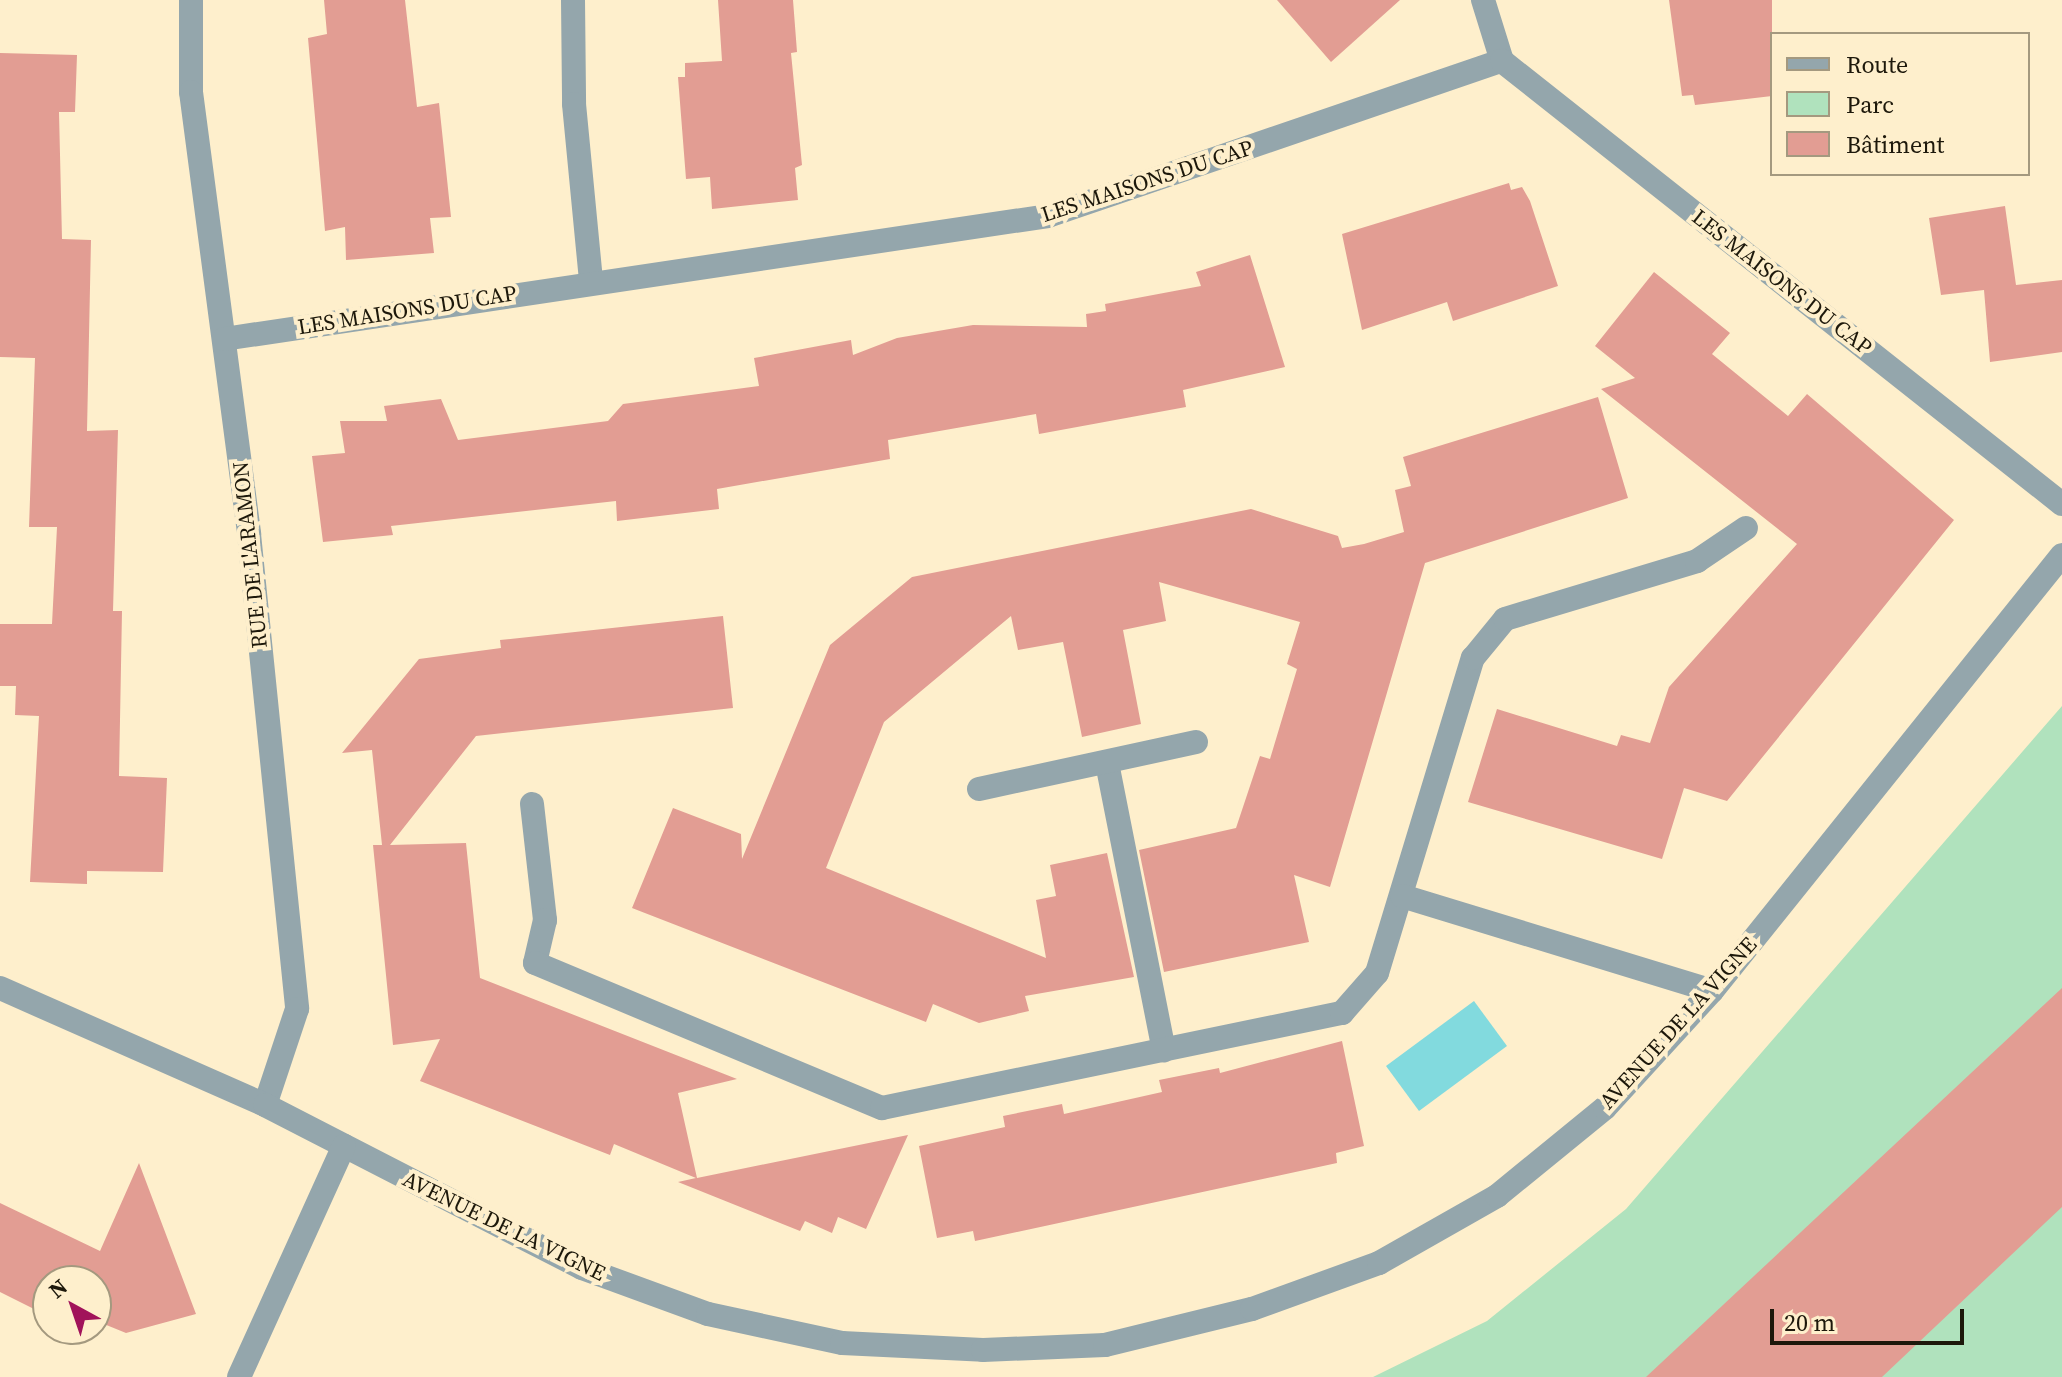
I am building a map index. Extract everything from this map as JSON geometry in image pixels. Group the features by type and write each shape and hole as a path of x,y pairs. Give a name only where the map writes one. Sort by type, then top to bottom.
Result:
{"street":[{"name":"RUE DE L'ARAMON","path":"191,0 191,92 224,339 297,1009 265,1105"},
{"path":"573,0 574,104 591,280"},
{"path":"1483,0 1502,61"},
{"name":"LES MAISONS DU CAP","path":"224,339 591,280 1048,216 1502,61 2062,504"},
{"path":"532,804 545,920 535,963 882,1108 1342,1013 1377,973 1473,658 1505,619 1697,561 1746,528"},
{"name":"AVENUE DE LA VIGNE","path":"0,988 265,1105 582,1268 708,1314 842,1343 983,1350 1105,1345 1252,1309 1379,1263 1497,1196 1605,1108 1712,991 2062,555"},
{"path":"979,789 1196,742"},
{"path":"1107,763 1164,1050"},
{"path":"1402,896 1712,991"},
{"path":"239,1377 344,1146"}],"green space":[{"path":"2062,706 2062,1377 1373,1377 1487,1321 1626,1209"}],"water":[{"path":"1474,1001 1507,1046 1419,1111 1386,1066"}],"building":[{"path":"324,0 405,0 417,107 439,103 451,217 430,218 434,253 346,260 345,227 325,231 308,38 327,34"},
{"path":"718,0 793,0 797,52 791,53 802,165 795,168 798,200 712,209 710,177 686,179 678,77 685,77 685,63 722,61"},
{"path":"1277,0 1400,0 1331,62"},
{"path":"1669,0 1772,0 1770,96 1695,105 1693,95 1682,96"},
{"path":"0,53 77,55 75,112 59,112 62,239 91,240 87,431 118,430 113,611 122,611 119,776 167,778 163,872 87,871 87,884 30,882 39,716 15,715 16,686 0,686 0,624 52,624 57,527 29,527 35,358 0,357"},
{"path":"1509,183 1511,190 1522,187 1530,201 1558,286 1453,321 1447,302 1362,330 1342,234"},
{"path":"2005,206 2016,285 2062,280 2062,352 1990,362 1984,290 1941,295 1929,218"},
{"path":"1250,255 1285,367 1183,390 1186,407 1039,434 1036,414 888,440 890,459 717,489 719,509 617,521 616,501 391,526 393,535 323,542 312,456 345,453 340,421 387,421 384,406 441,399 458,440 608,421 623,404 759,386 754,358 851,340 853,355 897,338 973,325 1087,327 1086,314 1106,311 1105,304 1201,286 1196,272"},
{"path":"1654,272 1730,333 1712,354 1788,416 1807,394 1954,520 1727,801 1684,788 1662,859 1468,802 1497,709 1617,746 1621,735 1650,743 1669,687 1797,544 1601,389 1635,378 1595,346"},
{"path":"1598,397 1628,498 1425,563 1330,887 1294,875 1309,942 1164,972 1139,850 1236,828 1260,756 1270,759 1297,669 1287,664 1300,622 1159,582 1166,621 1123,630 1141,724 1082,737 1063,642 1018,650 1011,616 884,722 826,868 1046,958 1036,900 1056,896 1050,865 1107,853 1134,977 1025,996 1029,1011 979,1023 933,1004 926,1022 632,908 673,808 741,834 742,859 830,645 912,577 1251,509 1338,536 1342,548 1364,544 1404,532 1395,490 1411,486 1403,457"},
{"path":"723,616 733,708 476,736 390,845 466,843 480,978 737,1079 678,1093 697,1178 908,1135 866,1229 838,1217 832,1233 805,1221 800,1231 678,1182 696,1178 614,1144 610,1155 420,1081 440,1039 393,1045 373,845 382,845 372,750 342,753 419,659 501,648 500,640"},
{"path":"2062,988 2062,1207 1882,1377 1646,1377"},
{"path":"1342,1041 1364,1146 1336,1153 1337,1163 975,1241 973,1231 937,1238 919,1146 1005,1127 1003,1116 1062,1104 1064,1114 1162,1092 1159,1080 1219,1068 1220,1073"},
{"path":"139,1163 196,1314 126,1333 112,1327 112,1265 32,1265 32,1308 0,1292 0,1203 100,1251"}]}
